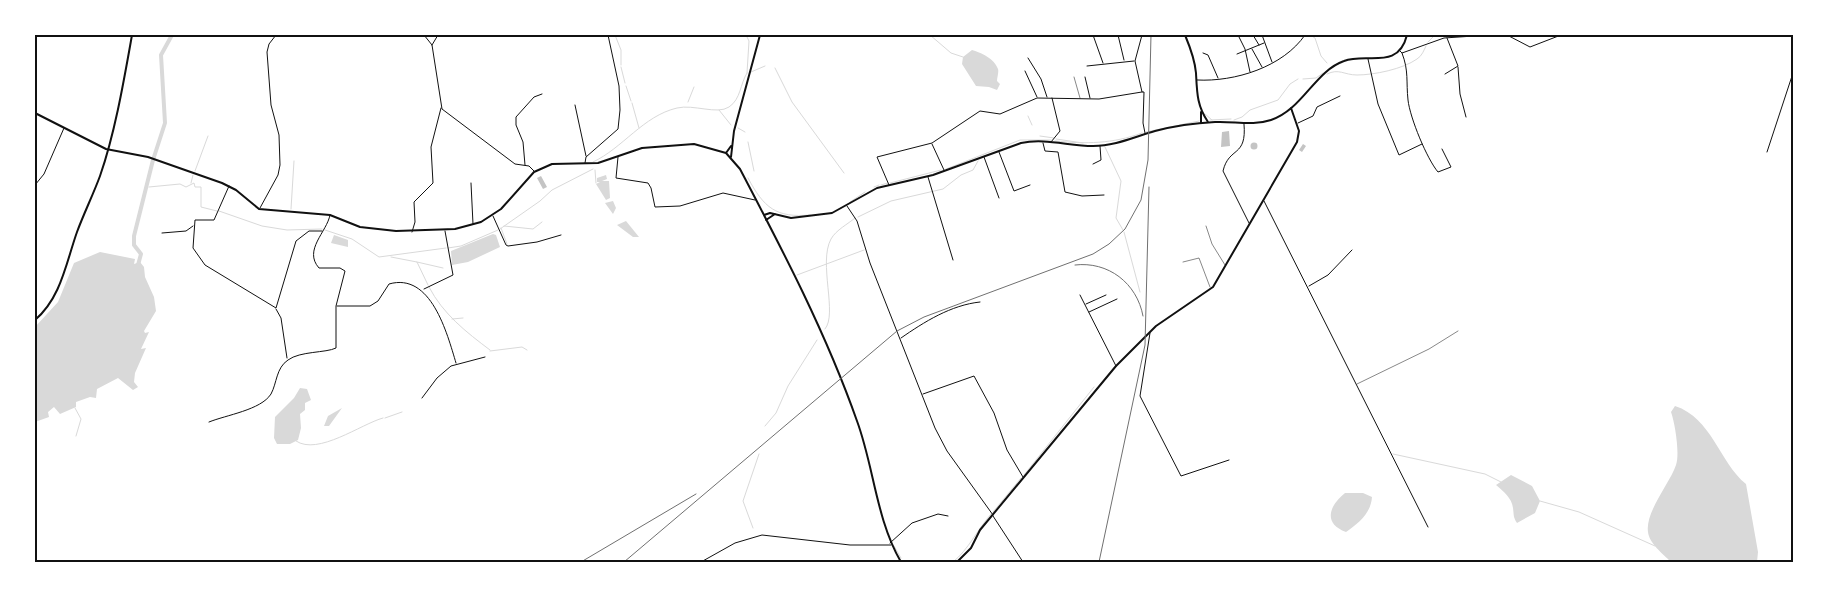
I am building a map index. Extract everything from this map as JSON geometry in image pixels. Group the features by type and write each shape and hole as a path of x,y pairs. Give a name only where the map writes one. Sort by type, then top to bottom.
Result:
{"street":[{"path":"35,320 50,304 59,288 104,158 125,76 132,35"},
{"path":"260,209 280,170 280,143 271,107 267,51 269,43 276,35"},
{"path":"412,232 415,222 414,201 433,184 431,147 441,108 432,46 424,35"},
{"path":"432,46 434,39 438,35"},
{"path":"586,157 618,129 619,86 608,35"},
{"path":"731,157 732,144 760,35"},
{"path":"1092,35 1103,64"},
{"path":"1118,35 1124,61"},
{"path":"1142,35 1135,61 1142,92 1144,92 1142,123 1145,134"},
{"path":"1189,35 1185,36 1194,64 1196,95 1208,122"},
{"path":"1238,35 1245,51 1250,72"},
{"path":"1253,35 1259,45"},
{"path":"1262,35 1272,63"},
{"path":"1196,80 1218,79 1263,68 1293,51 1305,35"},
{"path":"764,215 774,214 800,218 832,213 869,192 944,171 1021,142 1051,142 1100,146 1123,142 1145,134 1208,122 1244,123 1272,120 1291,108 1338,63 1348,59 1384,58 1399,50 1407,35"},
{"path":"1402,53 1446,38 1507,35 1530,47 1562,35"},
{"path":"1446,38 1458,67 1460,94 1466,116"},
{"path":"429,40 434,39"},
{"path":"1237,54 1264,43"},
{"path":"1251,48 1263,68"},
{"path":"1399,50 1402,53 1407,68 1411,116 1422,143 1437,171 1451,167 1442,149"},
{"path":"1203,53 1209,58 1218,79"},
{"path":"1028,58 1041,79 1047,98"},
{"path":"1367,59 1378,104 1399,155 1422,143"},
{"path":"1087,66 1135,61"},
{"path":"1446,74 1458,67"},
{"path":"1025,71 1037,98"},
{"path":"1767,152 1793,73"},
{"path":"1085,76 1090,98"},
{"path":"889,185 877,158 932,143 977,112 1000,114 1037,98 1110,98 1142,92"},
{"path":"525,166 523,142 516,125 516,117 534,97 542,94"},
{"path":"1297,123 1313,116 1317,107 1340,96"},
{"path":"1051,142 1060,130 1052,98"},
{"path":"575,105 586,157 585,164"},
{"path":"441,108 516,165 530,167 534,172"},
{"path":"957,562 970,548 978,533 1116,366 1167,318 1211,290 1297,142 1299,134 1291,108"},
{"path":"1202,112 1202,123"},
{"path":"35,113 106,150 151,158 229,186 252,205 260,209 330,214 361,228 412,232 445,230 473,224 492,215 534,172 552,164 601,162 640,148 690,144 726,153 731,157 764,215 843,381 866,447 889,540 901,562"},
{"path":"1244,123 1245,142 1240,150 1228,158 1223,171 1249,223"},
{"path":"35,186 44,174 64,128"},
{"path":"1043,142 1045,151 1058,152 1065,192 1082,196 1104,195"},
{"path":"932,143 944,171"},
{"path":"726,153 732,144"},
{"path":"1093,164 1101,160 1100,146"},
{"path":"999,150 1014,191 1030,185"},
{"path":"983,156 1000,198"},
{"path":"618,157 616,178 649,184 655,207 680,206 723,193 756,200"},
{"path":"928,176 953,260"},
{"path":"471,183 473,224"},
{"path":"162,233 186,231 193,226 197,219 214,220 229,186"},
{"path":"1263,199 1428,527"},
{"path":"847,206 858,221 870,263 944,446 993,515 1023,562"},
{"path":"209,422 253,408 263,402 270,395 277,374 288,360 318,351 335,350 336,306 346,271 340,268 321,269 316,265 314,251 330,214"},
{"path":"766,220 774,214"},
{"path":"492,215 508,246 537,242 561,235"},
{"path":"193,226 193,248 204,263 276,308 281,318 288,360"},
{"path":"423,290 453,275 445,230"},
{"path":"276,308 296,241 309,231 323,231"},
{"path":"1308,286 1328,275 1352,250"},
{"path":"336,306 370,306 378,301 385,288 392,283 410,283 423,290 443,323 456,363"},
{"path":"1080,295 1116,366"},
{"path":"1085,304 1106,295"},
{"path":"1089,312 1117,299"},
{"path":"900,338 935,317 961,306 980,302"},
{"path":"1150,332 1140,396 1181,476 1229,460"},
{"path":"422,398 436,378 456,363 480,360 485,357"},
{"path":"922,394 974,376 994,413 1007,450 1024,478"},
{"path":"702,562 735,543 757,535 850,545 891,544 912,522 938,514 948,516"}],"lane":[{"path":"1074,77 1080,98"},
{"path":"1206,226 1212,244 1226,265"},
{"path":"1183,262 1199,258 1211,290"},
{"path":"1357,384 1429,349 1458,331"}],"shaded area":[{"path":"972,50 987,56 996,65 998,70 997,81 1000,84 997,90 976,86 962,64 963,57"},
{"path":"606,175 607,179 602,181 609,181 610,198 606,200 596,184 600,182 597,182 597,178"},
{"path":"613,201 616,208 613,214 605,203"},
{"path":"626,221 639,237 633,237 617,225"},
{"path":"493,234 496,235 500,247 468,262 452,265 451,251"},
{"path":"334,235 348,240 348,247 331,243"},
{"path":"100,252 135,259 134,264 140,262 144,267 145,277 154,297 156,311 144,331 145,333 149,332 141,349 146,348 135,373 134,382 138,387 133,390 118,378 97,389 96,398 90,397 76,402 76,407 60,414 54,407 48,412 49,417 35,422 35,327 58,302 74,263"},
{"path":"300,388 307,389 311,400 305,403 305,410 300,414 301,428 298,440 290,444 277,444 274,438 275,417 294,398"},
{"path":"1675,406 1688,412 1698,420 1707,430 1737,475 1746,484 1758,552 1757,562 1671,562 1651,540 1648,532 1650,516 1673,472 1677,460 1676,438 1671,412"},
{"path":"342,408 329,426 324,426 328,416"},
{"path":"1511,475 1532,486 1540,501 1535,513 1517,523 1511,501 1496,485"},
{"path":"1345,493 1363,493 1372,497 1367,513 1346,532 1338,528 1331,519 1332,508"}],"building":[{"path":"1229,131 1230,146 1221,147 1222,132"},
{"path":"1254,142 1258,146 1254,150 1250,146"},
{"path":"1303,144 1306,146 1302,152 1299,150"},
{"path":"541,176 547,187 543,189 537,178"}],"waterway":[{"path":"138,265 141,254 134,245 134,236 153,160 165,123 161,55 172,35"},
{"path":"615,35 621,50 621,65"},
{"path":"746,35 749,41 747,73"},
{"path":"930,35 951,53 963,57"},
{"path":"1310,35 1315,38 1321,56 1327,63"},
{"path":"1428,42 1435,35"},
{"path":"1327,74 1331,72 1352,75 1380,73 1411,63 1419,58 1426,46"},
{"path":"751,72 765,66"},
{"path":"621,67 625,83"},
{"path":"775,68 792,102 844,173"},
{"path":"593,162 614,149 643,125 665,112 684,107 712,110 729,107 736,100 747,73"},
{"path":"1303,79 1316,78 1323,73"},
{"path":"1234,120 1242,117 1250,110 1278,100 1290,84 1298,79"},
{"path":"626,86 631,101"},
{"path":"688,102 694,87"},
{"path":"632,103 639,128"},
{"path":"719,110 731,125"},
{"path":"1205,114 1212,120"},
{"path":"1028,116 1032,125"},
{"path":"1210,120 1231,119"},
{"path":"1146,132 1199,121"},
{"path":"738,128 745,132"},
{"path":"1055,141 1099,142 1131,137 1142,133"},
{"path":"195,171 208,136"},
{"path":"1040,136 1054,138"},
{"path":"1056,139 1083,143"},
{"path":"946,169 1020,140 1051,140"},
{"path":"748,142 754,171"},
{"path":"1105,147 1121,181 1116,218 1123,230"},
{"path":"291,209 294,161"},
{"path":"858,217 891,201 943,189 961,175 973,170 978,161"},
{"path":"500,229 540,201 552,190 593,169"},
{"path":"595,170 596,183"},
{"path":"890,183 941,170"},
{"path":"191,183 193,175"},
{"path":"748,178 760,197 772,209 788,215 810,215"},
{"path":"149,187 180,184 186,187 194,183 195,187 201,187 201,207 217,211"},
{"path":"881,185 888,183"},
{"path":"874,187 879,185"},
{"path":"850,202 865,192"},
{"path":"219,211 262,226 287,230 322,229"},
{"path":"825,329 830,312 826,261 828,249 833,236 855,218"},
{"path":"504,226 533,229 542,222"},
{"path":"501,228 507,244"},
{"path":"325,230 352,239 379,257 446,248"},
{"path":"448,248 461,246 498,230"},
{"path":"1124,232 1140,292"},
{"path":"797,275 864,250"},
{"path":"391,257 417,262 428,285"},
{"path":"417,262 443,268"},
{"path":"429,287 448,314 490,350"},
{"path":"452,319 463,318"},
{"path":"765,426 776,413 788,386 817,340"},
{"path":"490,351 522,347 527,350"},
{"path":"1024,475 1094,387"},
{"path":"75,408 81,419 76,436"},
{"path":"385,418 402,412"},
{"path":"296,441 305,445 316,445 340,437 383,418"},
{"path":"753,528 743,501 759,454"},
{"path":"1393,454 1485,474 1501,482"},
{"path":"993,512 1021,478"},
{"path":"1540,501 1579,512 1655,546"},
{"path":"953,562 964,551 991,514"},
{"path":"894,546 901,558"}],"railway":[{"path":"624,562 897,331 924,317 1093,254 1109,244 1125,229 1141,200 1148,160 1151,35"},
{"path":"1099,562 1145,345 1149,187"},
{"path":"1075,265 1099,267 1119,277 1128,284 1140,304 1143,316"},
{"path":"581,562 696,494"}]}
